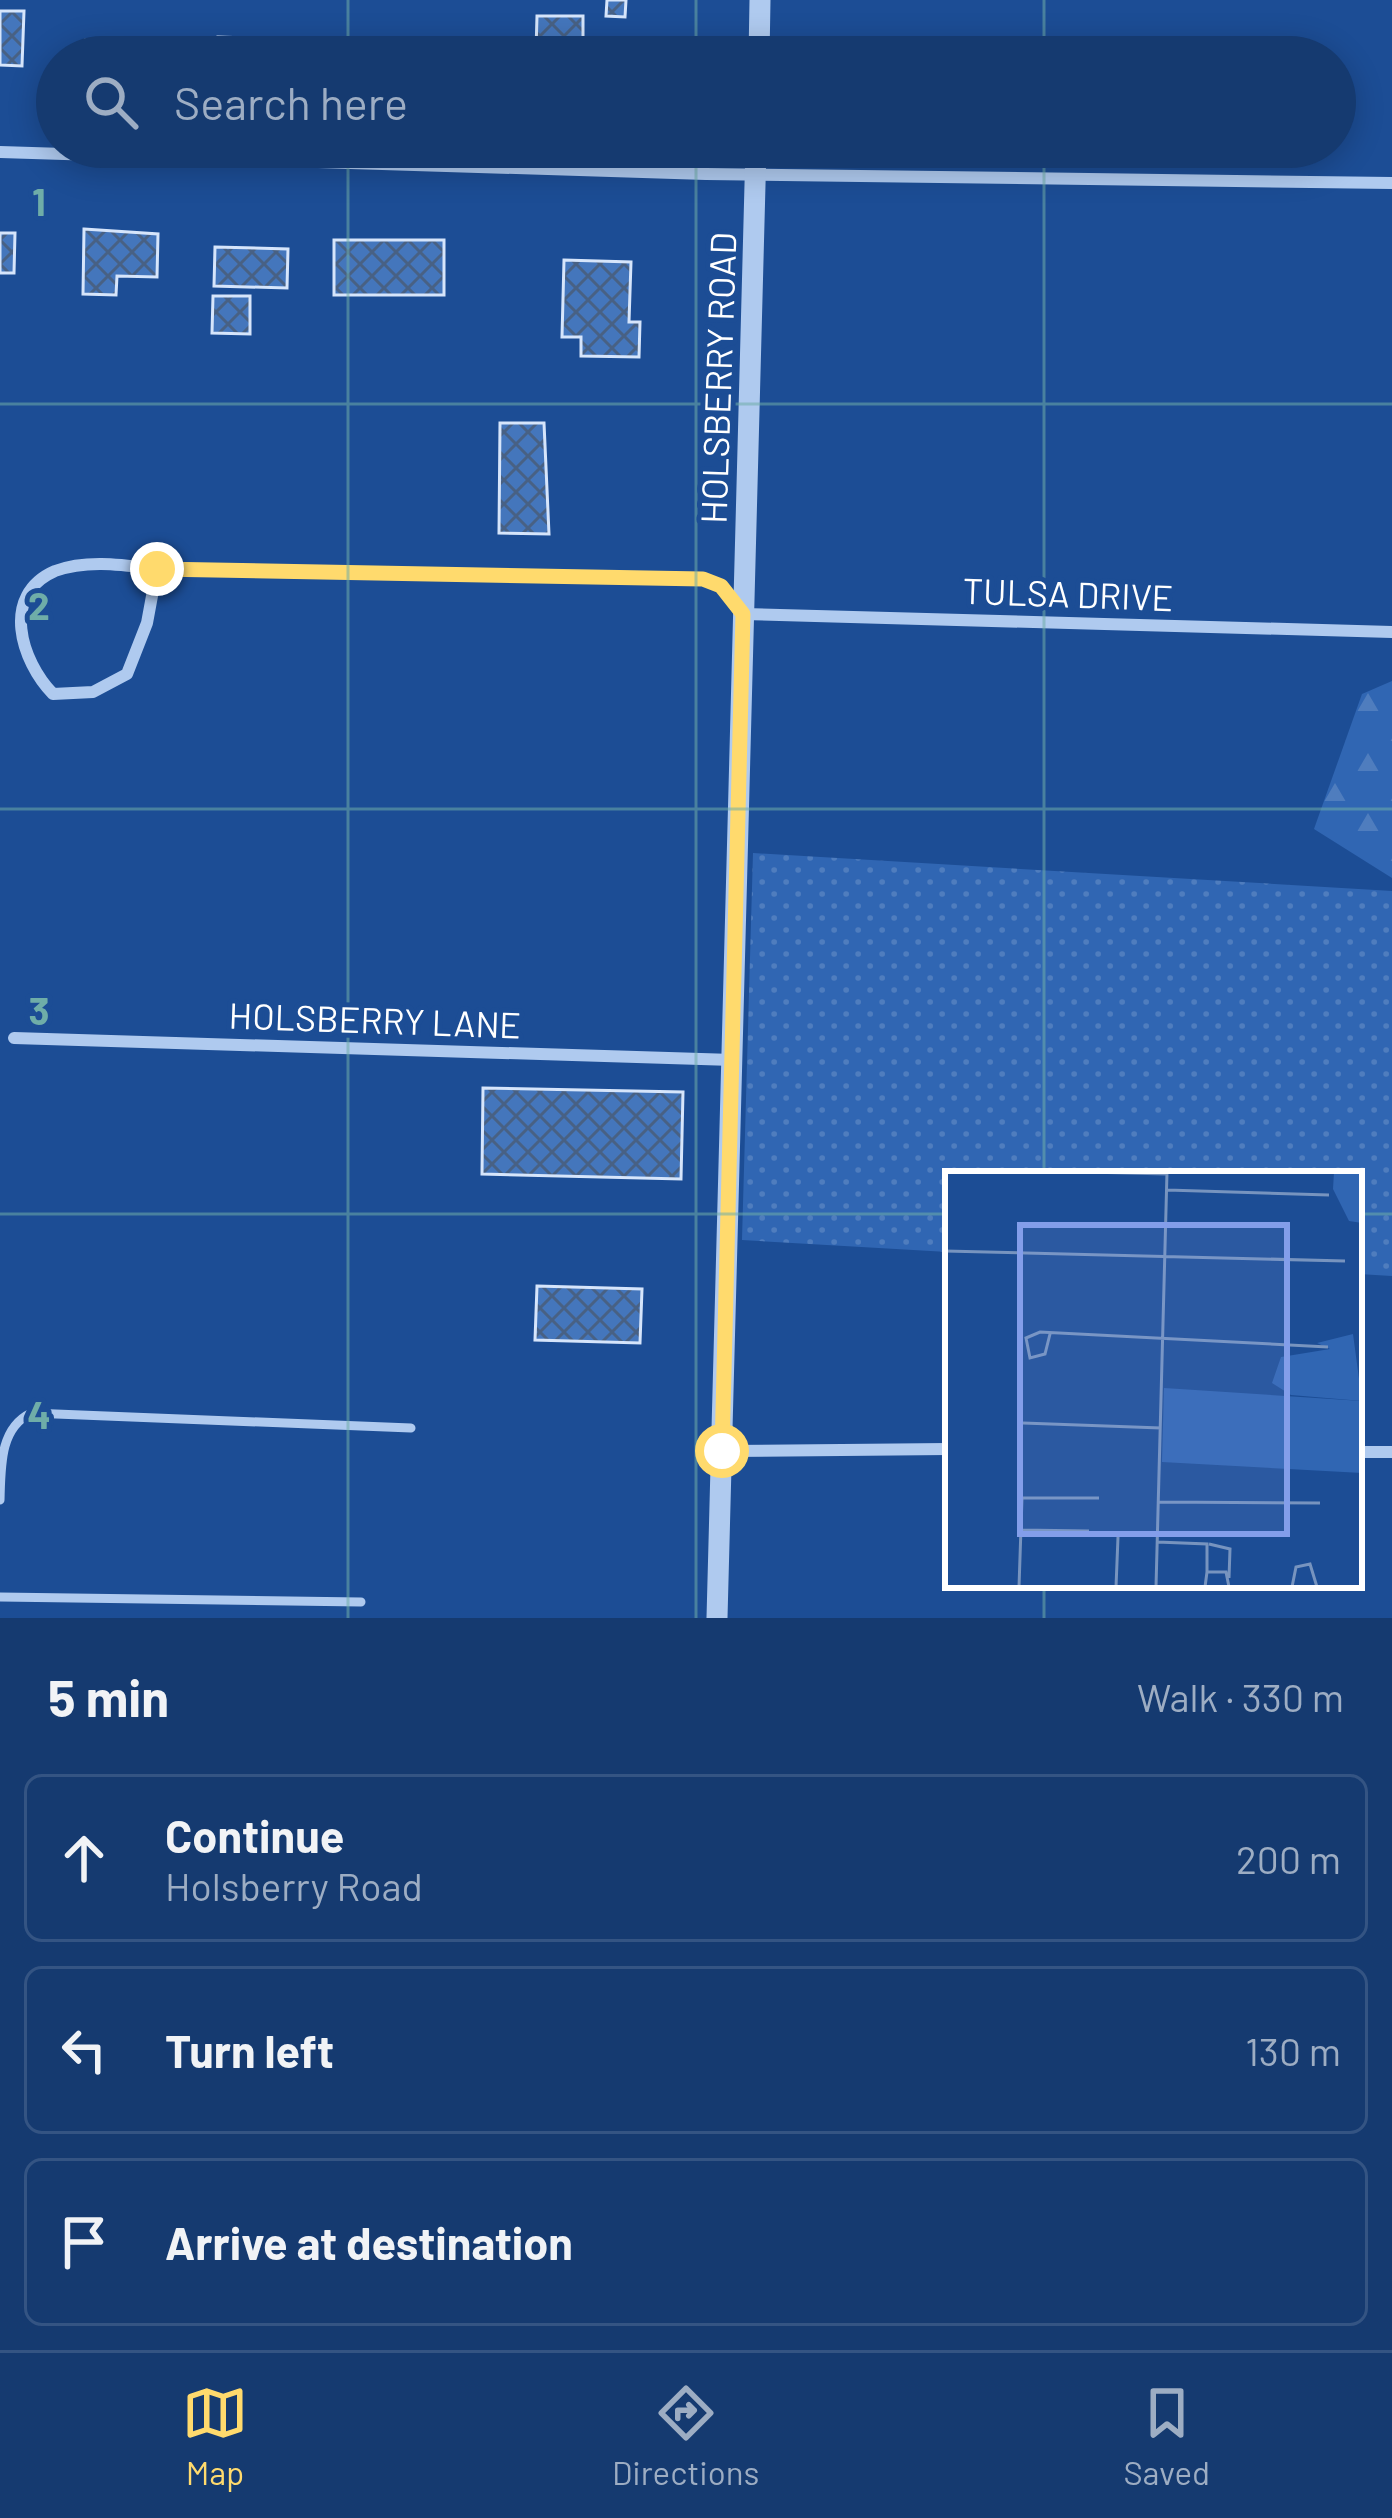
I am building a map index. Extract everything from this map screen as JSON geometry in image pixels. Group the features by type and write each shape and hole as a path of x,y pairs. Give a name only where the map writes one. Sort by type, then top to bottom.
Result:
{"street":[{"path":"759,36 760,0"},
{"path":"0,152 36,153"},
{"path":"549,168 1392,183"},
{"name":"HOLSBERRY ROAD","path":"716,1618 755,168"},
{"path":"157,569 147,623 127,674 93,692 53,694 28,669 17,623 28,590 54,572 88,566 703,579 721,586 743,614"},
{"name":"TULSA DRIVE","path":"743,614 1392,632"},
{"name":"HOLSBERRY LANE","path":"14,1038 733,1060"},
{"path":"722,1451 945,1449"}],"lane":[{"path":"0,1500 1,1443 17,1419 32,1413 411,1428"},
{"path":"0,1597 361,1602"}],"green space":[{"path":"1392,681 1392,878 1314,829 1362,694"},
{"path":"753,853 1392,891 1392,1276 1362,1274 1362,1171 945,1171 945,1252 742,1240"}],"building":[{"path":"607,0 626,0 625,17 606,16"},
{"path":"0,11 24,11 22,66 0,65"},
{"path":"537,16 583,16 583,36 536,36"},
{"path":"84,229 158,234 157,277 117,276 116,295 83,294"},
{"path":"0,233 15,233 14,273 0,273"},
{"path":"334,240 444,240 444,295 334,295"},
{"path":"215,247 288,249 287,288 214,286"},
{"path":"564,260 631,262 629,322 640,322 639,357 581,356 581,337 562,337"},
{"path":"213,296 250,296 250,334 212,333"},
{"path":"500,423 544,423 549,534 499,533"},
{"path":"483,1088 683,1092 681,1179 482,1174"},
{"path":"537,1286 642,1289 640,1343 535,1340"}],"route":[{"path":"157,569 703,579 721,586 736,600 743,614 722,1451"}]}
